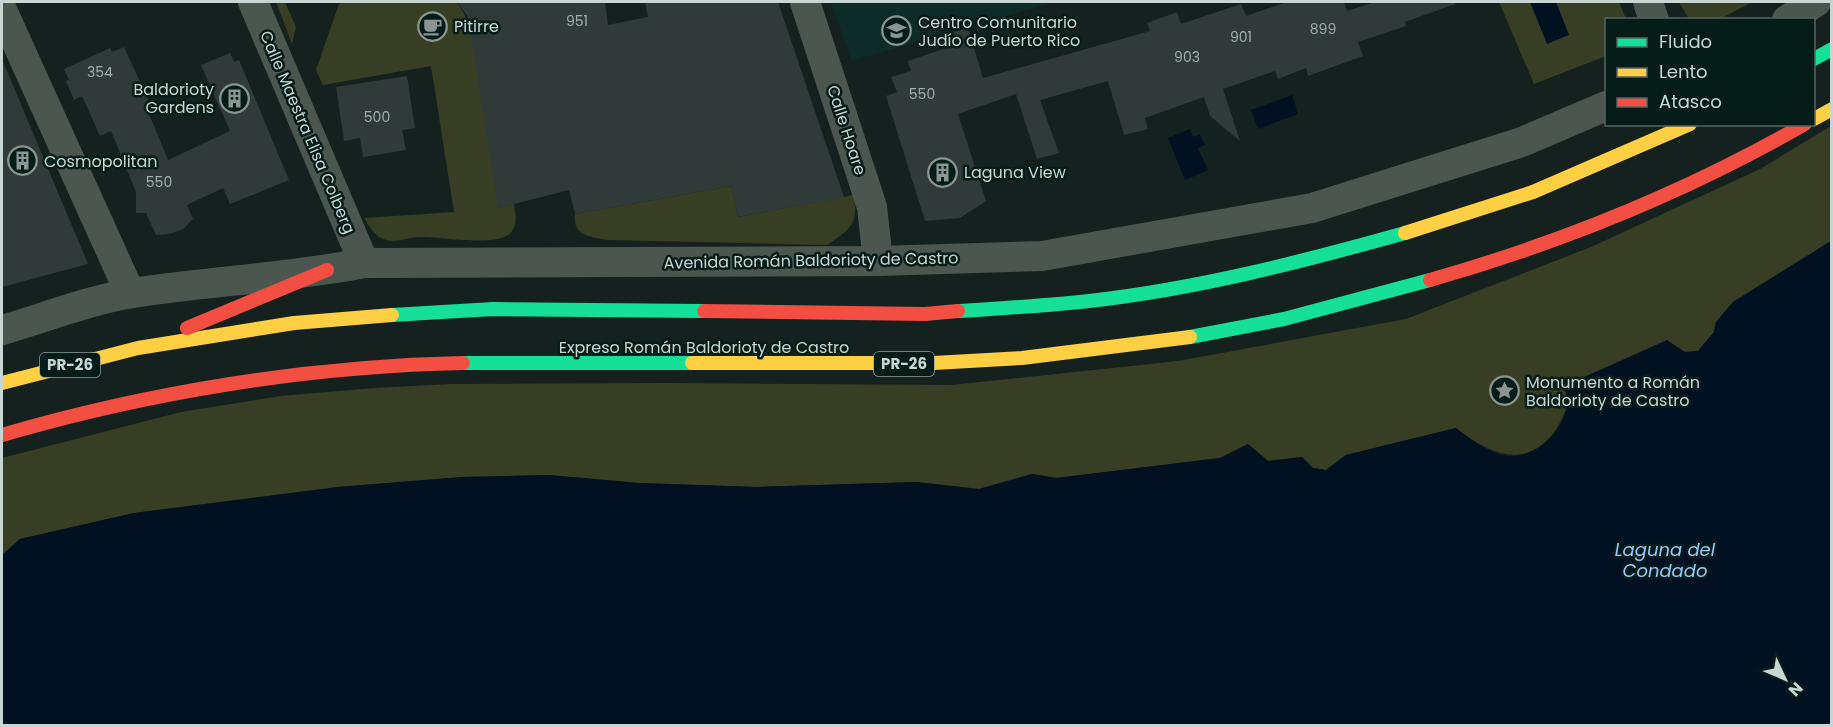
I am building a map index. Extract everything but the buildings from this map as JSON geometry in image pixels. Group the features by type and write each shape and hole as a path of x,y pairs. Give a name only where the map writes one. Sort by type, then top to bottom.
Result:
{"highway":[{"path":"1815,58 1832,49"},
{"path":"1815,118 1832,108"},
{"name":"Expreso Román Baldorioty de Castro","path":"2,383 138,348 294,323 493,309 925,314 1090,301 1192,285 1278,268 1417,230 1533,192 1685,126"},
{"name":"Expreso Román Baldorioty de Castro","path":"2,435 150,400 351,368 442,363 931,364 1026,359 1205,336 1373,299 1557,239 1653,199 1777,141 1801,126"},
{"path":"138,348 327,270"}],"street":[{"name":"Calle Maestra Elisa Colberg","path":"253,2 364,262"},
{"name":"Calle Hoare","path":"805,2 872,207 878,261"},
{"path":"1647,2 1653,18"},
{"path":"1790,18 1816,2"},
{"path":"2,10 130,294"},
{"name":"Avenida Román Baldorioty de Castro","path":"2,330 130,294 236,279 327,270 364,262 878,261 1042,256 1312,208 1522,142 1605,106"}],"shaded area":[{"name":"Centro Comunitario Judío de Puerto Rico","path":"831,2 1055,2 851,61"}],"green space":[{"path":"276,2 285,2 296,27 292,44"},
{"path":"343,2 457,2 488,55 498,208 514,204 516,221 512,231 506,236 484,240 419,237 390,241 379,237 371,229 364,218 454,212 431,66 323,85 316,70 339,4"},
{"path":"1499,2 1619,2 1626,18 1605,18 1605,56 1534,84"},
{"path":"1679,2 1752,2 1722,18 1688,18"},
{"path":"1831,126 1831,241 1733,302 1716,322 1714,332 1698,351 1685,352 1675,347 1568,404 1559,425 1548,440 1535,450 1521,454 1506,454 1491,449 1474,441 1456,428 1346,455 1326,470 1313,468 1302,457 1268,461 1248,444 1220,458 1056,478 1032,474 979,489 916,482 757,487 639,483 549,475 462,477 338,487 134,513 20,539 2,555 2,458 181,412 281,396 452,384 951,385 1178,361 1406,319 1591,247 1760,169"},
{"path":"732,186 738,217 853,195 854,220 847,230 827,245 607,240 584,234 576,226 575,214"}],"water":[{"path":"1530,2 1556,2 1569,35 1547,44"},
{"path":"1292,95 1298,114 1258,129 1251,110"},
{"path":"1190,129 1193,137 1200,134 1205,145 1198,148 1208,170 1185,180 1168,138"},
{"name":"Laguna del Condado","path":"1831,241 1831,725 2,725 2,555 20,539 134,513 338,487 462,477 549,475 639,483 757,487 916,482 979,489 1032,474 1056,478 1220,458 1248,444 1268,461 1302,457 1313,468 1326,470 1346,455 1456,428 1491,451 1514,456 1533,451 1556,431 1565,414 1567,404 1564,386 1667,340 1685,352 1698,351 1714,332 1716,322 1733,302"}],"traffic: fast":[{"path":"1815,58 1832,49"},
{"path":"958,311 1073,303 1129,296 1209,282 1288,264 1405,233"},
{"path":"1190,337 1284,319 1430,280"},
{"path":"392,315 493,309 704,311"},
{"path":"463,363 692,363"}],"traffic: slow":[{"path":"1815,118 1832,109"},
{"path":"1405,233 1533,192 1685,126"},
{"path":"2,383 138,348 294,323 392,315"},
{"path":"692,363 934,363 1022,358 1190,337"}],"traffic: jam":[{"path":"1430,280 1527,249 1622,213 1715,171 1801,126"},
{"path":"187,328 327,270"},
{"path":"704,311 925,314 958,311"},
{"path":"2,435 115,406 230,384 347,369 463,363"}],"place":[{"name":"Pitirre","path":"433,26"},
{"name":"Centro Comunitario Judío de Puerto Rico","path":"897,31"},
{"name":"Baldorioty Gardens","path":"235,98"},
{"name":"Cosmopolitan","path":"23,161"},
{"name":"Laguna View","path":"943,172"},
{"name":"Monumento a Román Baldorioty de Castro","path":"1505,391"}]}
